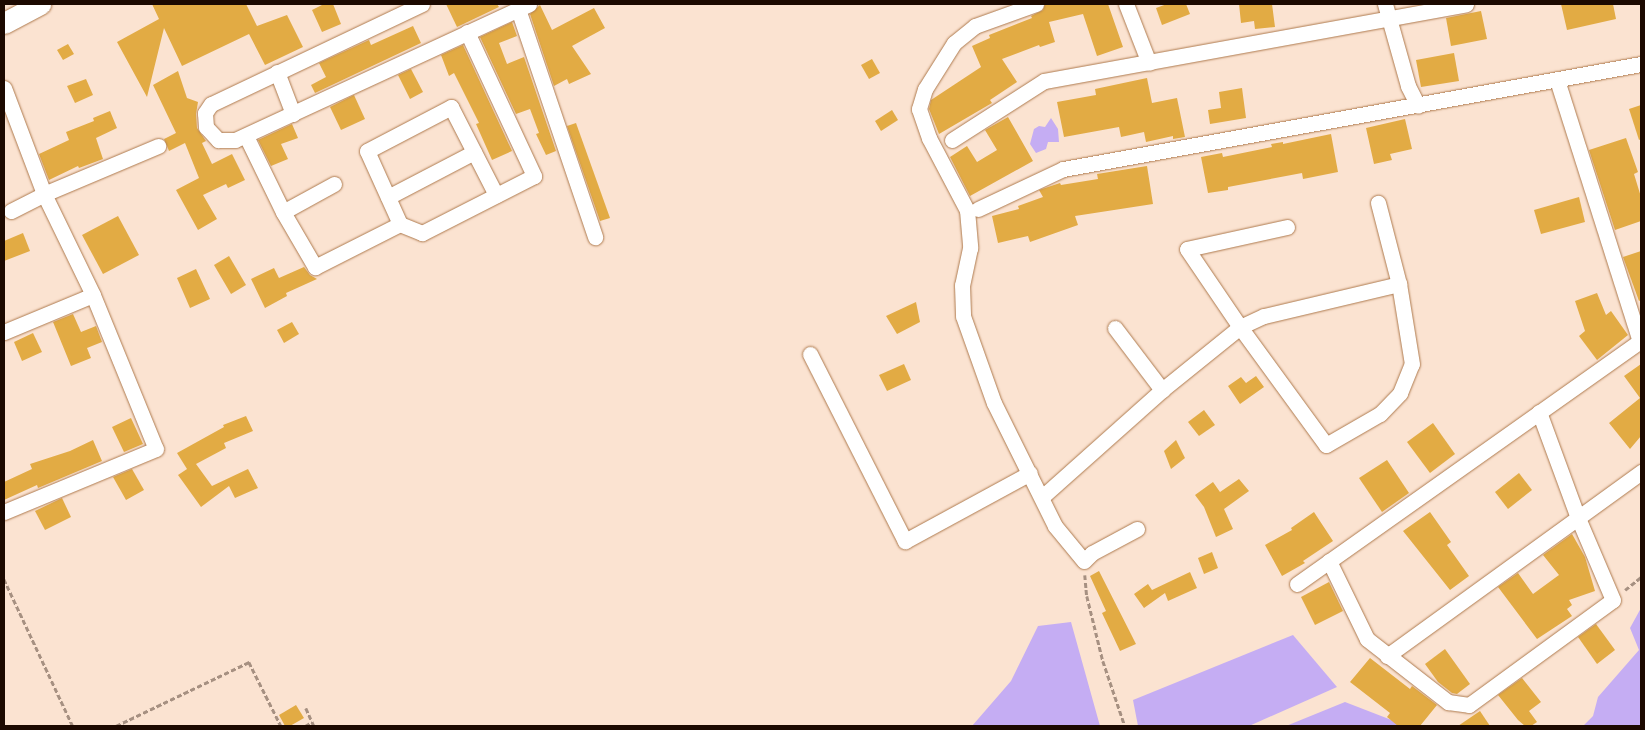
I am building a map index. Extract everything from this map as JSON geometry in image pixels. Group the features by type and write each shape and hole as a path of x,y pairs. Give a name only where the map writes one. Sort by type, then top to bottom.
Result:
{"main road":[{"path":"4,23 40,4"}],"street":[{"path":"422,4 210,104 205,112 206,127 218,140 235,140 246,136 524,6 595,237"},
{"path":"1036,4 975,26 954,43 925,89 919,109 929,138 967,210 970,248 962,286 963,316 994,403 1042,497 1054,526 1084,562 1092,553 1136,529"},
{"path":"1126,4 1150,63"},
{"path":"952,140 1044,81 1150,63 1388,11 1466,4"},
{"path":"1388,11 1408,86 1418,106"},
{"path":"467,32 534,176 422,233 400,224 367,151 451,107 496,195"},
{"path":"978,209 1063,169 1641,64"},
{"path":"277,72 293,114"},
{"path":"1298,584 1641,340 1557,80"},
{"path":"4,88 44,194 93,294 156,449 4,512"},
{"path":"246,136 283,212 316,267 400,224"},
{"path":"11,211 44,194 158,146"},
{"path":"388,197 474,152"},
{"path":"283,212 334,184"},
{"path":"1287,227 1188,249 1240,327 1326,445 1380,414 1400,393 1412,364 1399,284 1378,203"},
{"path":"1042,497 1162,390 1240,327 1264,316 1399,284"},
{"path":"4,332 93,294"},
{"path":"1115,328 1162,390"},
{"path":"810,354 905,541 1030,473"},
{"path":"1329,561 1367,639 1448,702 1469,705 1613,600 1578,518 1540,412"},
{"path":"1387,656 1641,472"}],"path":[{"path":"1084,562 1087,596 1103,661 1125,726"},
{"path":"1613,600 1641,577"},
{"path":"4,579 74,726"},
{"path":"116,726 249,662 281,726"},
{"path":"306,708 314,726"},
{"path":"304,726 312,722"}],"shaded area":[{"path":"1051,118 1058,129 1059,142 1048,142 1046,149 1036,153 1030,144 1034,129 1039,126 1045,127"},
{"path":"1641,608 1641,726 1583,726 1593,716 1598,697 1639,650 1630,628"},
{"path":"1071,622 1100,726 972,726 1011,681 1038,626"},
{"path":"1293,635 1337,687 1249,726 1138,726 1133,700"},
{"path":"1345,702 1407,726 1286,726"}],"building":[{"path":"152,4 246,4 257,26 287,15 303,47 265,65 249,34 182,66 164,28 147,97 117,42 159,19"},
{"path":"324,4 333,4 341,24 322,32 312,10"},
{"path":"446,4 497,4 499,7 457,27"},
{"path":"1045,4 1108,4 1123,47 1097,56 1083,14 1049,22 1055,42 1040,47 1039,45 1002,59 1017,82 990,100 992,103 939,134 929,109 931,100 981,67 972,46 990,38 989,35 1032,18 1031,16 1043,10"},
{"path":"1167,4 1186,4 1190,14 1162,25 1156,8"},
{"path":"1239,4 1272,4 1275,27 1255,29 1254,21 1241,23"},
{"path":"1561,4 1613,4 1616,19 1567,30"},
{"path":"540,5 552,30 594,8 605,28 572,46 591,74 569,84 567,79 554,86 530,14"},
{"path":"1481,11 1487,39 1451,46 1446,18"},
{"path":"512,22 517,36 499,43 507,64 524,57 556,151 546,155 536,134 539,133 530,109 516,114 480,37"},
{"path":"413,26 421,43 315,93 311,85 326,77 319,63 369,40 371,45"},
{"path":"68,44 74,54 63,60 57,50"},
{"path":"463,45 512,151 492,160 476,124 479,123 454,73 449,76 441,55"},
{"path":"1454,53 1459,81 1421,87 1416,60"},
{"path":"872,59 880,73 869,79 861,65"},
{"path":"411,69 423,92 410,99 398,75"},
{"path":"178,71 187,98 198,102 196,114 197,128 206,141 202,143 212,164 232,154 245,180 228,188 226,184 203,195 217,219 198,230 176,190 199,178 185,143 169,151 164,139 176,133 153,85"},
{"path":"1147,78 1152,103 1177,98 1185,137 1173,139 1173,136 1146,142 1144,132 1121,137 1119,127 1064,137 1057,102 1096,95 1095,89"},
{"path":"86,79 93,95 75,103 67,86"},
{"path":"1242,88 1246,118 1210,124 1208,110 1221,108 1219,92"},
{"path":"354,95 365,119 341,130 330,107"},
{"path":"1641,105 1641,139 1639,140 1629,109"},
{"path":"892,110 898,120 881,131 875,121"},
{"path":"110,111 117,128 96,138 103,159 79,168 78,166 49,180 39,154 69,140 66,132 94,121 93,118"},
{"path":"1008,117 1033,161 970,196 950,157 967,146 977,162 997,150 985,130"},
{"path":"1405,119 1412,149 1390,154 1392,160 1374,164 1366,128"},
{"path":"576,123 610,218 600,221 567,126"},
{"path":"292,124 298,138 281,144 288,159 271,166 258,140"},
{"path":"1331,134 1338,172 1303,179 1302,173 1228,187 1228,190 1208,193 1201,157 1222,153 1223,157 1272,147 1271,144 1283,142 1283,144"},
{"path":"1626,138 1638,172 1634,174 1641,197 1641,221 1615,230 1589,150"},
{"path":"1147,166 1153,204 1075,216 1078,225 1030,242 1028,236 998,243 992,216 1019,209 1018,206 1043,197 1039,190 1060,183 1061,185 1098,179 1097,174"},
{"path":"1579,197 1585,222 1541,234 1534,210"},
{"path":"118,216 139,255 103,274 82,235"},
{"path":"23,233 30,251 4,261 4,241"},
{"path":"1641,251 1641,300 1639,301 1623,257"},
{"path":"229,256 246,285 231,294 214,265"},
{"path":"304,267 310,275 317,279 286,293 287,296 265,308 251,279 274,268 279,278"},
{"path":"196,269 210,299 190,308 177,278"},
{"path":"1597,293 1606,315 1611,311 1628,335 1597,360 1579,336 1585,331 1575,301"},
{"path":"916,302 920,322 897,334 886,316"},
{"path":"73,314 81,332 96,326 102,342 87,348 91,358 71,366 53,322"},
{"path":"292,322 299,334 284,343 277,330"},
{"path":"33,333 42,352 22,361 14,342"},
{"path":"904,364 911,380 887,391 879,375"},
{"path":"1641,364 1641,436 1630,449 1609,423 1640,398 1624,376"},
{"path":"1256,376 1264,387 1240,404 1228,386 1241,377 1246,383"},
{"path":"1204,410 1215,425 1199,436 1188,422"},
{"path":"246,416 253,431 224,443 226,448 196,464 212,486 248,469 258,488 235,498 229,486 201,507 178,475 187,469 177,453 224,427 223,425"},
{"path":"131,418 143,444 124,452 112,427"},
{"path":"1433,423 1455,454 1430,473 1407,442"},
{"path":"93,440 102,461 38,488 37,485 4,500 4,482 32,469 30,464 70,451"},
{"path":"1176,440 1185,458 1171,469 1164,451"},
{"path":"1387,460 1409,493 1382,512 1359,478"},
{"path":"132,469 144,490 126,500 113,477"},
{"path":"1519,473 1532,490 1508,509 1495,492"},
{"path":"1239,479 1249,491 1224,509 1233,529 1216,537 1204,507 1195,495 1213,482 1220,492"},
{"path":"62,498 71,517 45,530 35,511"},
{"path":"1314,512 1333,541 1303,561 1305,563 1282,576 1265,545 1292,530 1291,528"},
{"path":"1430,512 1451,542 1447,545 1469,576 1450,590 1403,531"},
{"path":"1572,534 1585,557 1595,591 1569,600 1572,605 1567,609 1572,616 1537,639 1498,587 1518,573 1533,594 1559,575 1543,555"},
{"path":"1212,552 1218,568 1204,574 1198,558"},
{"path":"1099,571 1136,644 1120,651 1102,613 1106,611 1090,576"},
{"path":"1190,572 1197,588 1168,601 1165,593 1144,608 1134,594 1148,584 1152,590"},
{"path":"1329,582 1343,611 1315,625 1301,597"},
{"path":"1596,624 1615,650 1597,664 1578,637"},
{"path":"1445,649 1470,684 1457,694 1452,693 1438,682 1425,664"},
{"path":"1370,658 1410,689 1412,686 1437,705 1420,726 1398,726 1387,717 1390,713 1350,682"},
{"path":"1522,678 1541,702 1529,711 1537,722 1531,726 1525,726 1518,720 1498,695"},
{"path":"296,705 304,718 290,726 285,726 279,715"},
{"path":"1480,711 1490,726 1458,726"}]}
